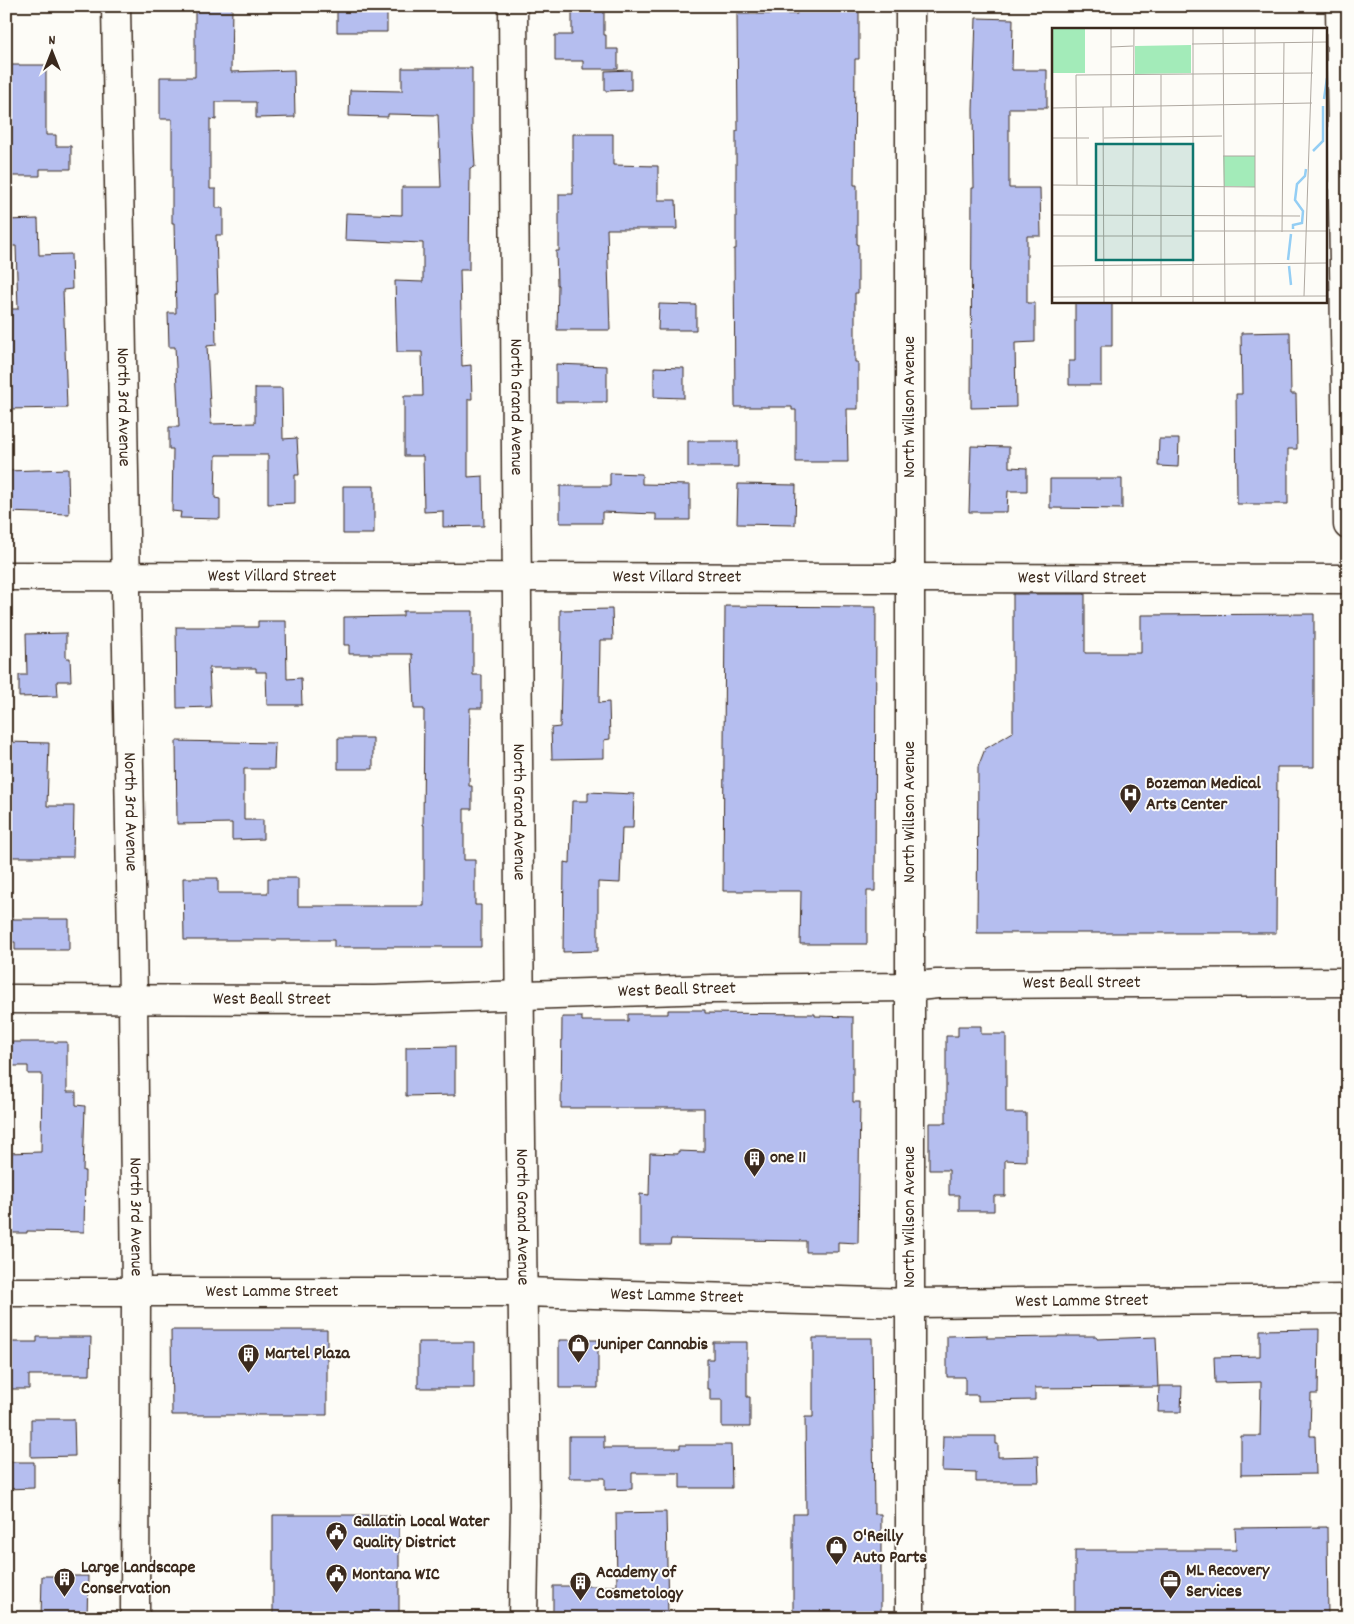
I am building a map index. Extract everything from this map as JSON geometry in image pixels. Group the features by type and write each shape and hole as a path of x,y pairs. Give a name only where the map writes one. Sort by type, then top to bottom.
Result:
{"street":[{"name":"North 3rd Avenue","path":"116,6 133,1000 136,1292 135,1618"},
{"name":"North Grand Avenue","path":"513,6 525,1506 523,1618"},
{"name":"North Willson Avenue","path":"910,6 910,1618"},
{"path":"1340,6 1348,525"},
{"name":"West Villard Street","path":"6,576 1348,578"},
{"name":"West Beall Street","path":"6,999 374,1000 712,989 910,987 937,984 1348,982"},
{"name":"West Lamme Street","path":"6,1292 523,1292 910,1303 1348,1299"}],"building":[{"path":"195,6 232,6 231,72 294,70 295,117 256,118 256,102 216,102 216,120 210,119 210,189 216,189 216,208 223,208 223,235 216,235 218,293 215,293 216,345 207,346 211,424 255,423 255,388 282,388 283,439 297,438 299,475 295,475 295,503 268,504 268,455 216,455 215,498 220,499 220,519 180,518 181,512 172,511 173,449 169,449 169,427 179,427 175,347 169,347 168,313 176,313 174,223 172,223 172,119 160,119 160,77 195,77"},
{"path":"337,6 387,6 387,32 337,32"},
{"path":"572,6 604,6 606,49 618,49 618,69 583,69 583,61 555,61 555,35 572,35"},
{"path":"797,10 859,10 859,59 855,59 854,185 857,185 858,293 855,293 855,362 858,362 858,409 847,409 848,462 796,462 796,410 792,410 792,407 735,407 734,249 736,249 736,131 738,131 737,14 797,14"},
{"path":"976,18 1013,19 1012,70 1047,70 1047,108 1009,108 1009,188 1040,188 1041,236 1027,236 1027,303 1035,303 1035,342 1015,343 1016,407 971,408 972,188 974,188 973,110"},
{"path":"6,65 46,65 46,135 56,135 56,146 71,146 71,169 40,169 40,176 10,176 10,121 6,121"},
{"path":"402,68 472,68 472,132 475,167 470,168 469,270 460,270 462,366 471,365 472,399 468,399 468,477 483,476 484,526 443,527 443,511 424,512 423,456 404,456 404,396 423,396 422,352 397,352 395,281 423,282 423,243 345,240 346,213 402,215 402,187 441,187 438,115 388,114 388,117 349,116 350,90 402,91"},
{"path":"631,70 631,90 605,91 605,71"},
{"path":"573,134 613,134 613,165 658,166 658,200 676,200 677,229 607,229 610,330 557,330 558,285 556,251 559,251 559,194 573,194"},
{"path":"38,219 39,255 71,254 72,289 63,290 67,408 7,409 6,316 8,316 7,309 18,309 16,246 6,246 6,220"},
{"path":"1075,302 1112,302 1112,346 1101,346 1101,385 1069,385 1069,361 1075,361"},
{"path":"659,304 696,305 696,330 658,330"},
{"path":"1290,332 1291,394 1296,394 1297,449 1288,449 1288,504 1237,504 1236,394 1242,394 1241,333"},
{"path":"556,364 607,366 607,402 556,402"},
{"path":"654,367 684,368 684,398 654,397"},
{"path":"1159,439 1179,439 1178,467 1158,466"},
{"path":"688,441 738,441 738,467 688,467"},
{"path":"971,446 1009,447 1009,467 1027,468 1027,491 1008,491 1007,512 969,512"},
{"path":"68,469 69,514 6,512 6,471"},
{"path":"610,473 642,474 642,484 690,485 690,520 656,520 656,514 602,512 602,523 560,523 560,486 610,486"},
{"path":"1050,479 1122,479 1122,509 1050,508"},
{"path":"738,484 796,485 795,525 737,524"},
{"path":"343,486 374,486 374,534 343,534"},
{"path":"1013,594 1085,594 1085,653 1141,653 1141,615 1314,614 1314,767 1277,767 1276,933 977,933 978,767 985,749 1013,732"},
{"path":"725,606 876,607 875,891 867,891 867,944 800,944 801,891 723,891"},
{"path":"612,609 613,640 600,640 599,703 609,702 610,739 604,740 604,758 552,759 551,728 560,727 562,631 560,631 560,610"},
{"path":"403,611 473,611 473,675 482,675 482,708 470,708 469,786 472,786 472,809 464,809 464,860 475,860 475,905 481,905 481,947 334,947 334,940 184,940 183,878 218,878 218,893 268,893 268,878 298,878 298,906 424,906 424,709 414,709 412,654 349,654 349,645 344,645 344,617 403,616"},
{"path":"258,621 286,621 287,679 301,678 302,705 267,705 266,672 256,672 256,668 209,668 211,707 177,708 176,627 258,627"},
{"path":"66,633 66,658 70,658 71,681 57,681 58,696 19,697 19,675 27,675 26,634"},
{"path":"338,738 373,738 373,769 338,769"},
{"path":"176,741 275,743 274,769 244,769 244,820 263,820 263,839 232,840 232,823 177,824"},
{"path":"6,742 49,743 47,806 74,806 73,857 6,857"},
{"path":"588,792 634,794 633,828 622,828 620,883 598,882 598,951 563,952 564,862 570,863 572,801 588,801"},
{"path":"6,919 69,919 69,950 15,950 15,942 6,942"},
{"path":"668,1010 705,1010 705,1013 815,1014 815,1016 853,1017 853,1102 860,1102 858,1243 838,1242 838,1252 806,1252 806,1241 671,1239 670,1245 640,1245 640,1194 649,1195 650,1153 678,1154 678,1151 704,1152 704,1108 561,1108 562,1017 582,1017 582,1021 628,1021 628,1014 668,1014"},
{"path":"958,1026 981,1026 981,1034 1006,1034 1006,1113 1026,1113 1026,1161 1005,1160 1005,1196 994,1196 994,1211 959,1211 959,1195 949,1195 949,1170 929,1170 929,1123 946,1123 946,1036 958,1036"},
{"path":"6,1042 67,1042 67,1092 76,1092 76,1105 85,1106 84,1232 27,1231 27,1233 6,1233 6,1153 41,1152 42,1074 28,1074 28,1066 6,1066"},
{"path":"455,1046 455,1095 406,1096 406,1047"},
{"path":"1319,1329 1318,1394 1311,1394 1310,1436 1315,1436 1316,1474 1241,1475 1241,1436 1260,1436 1261,1382 1215,1383 1214,1357 1260,1356 1260,1330"},
{"name":"Martel Plaza","path":"171,1330 327,1330 327,1415 172,1415"},
{"path":"987,1335 987,1338 1097,1336 1097,1339 1156,1337 1158,1387 1035,1388 1035,1400 978,1401 978,1395 965,1395 965,1377 947,1377 947,1336"},
{"path":"37,1337 91,1337 90,1375 29,1375 29,1389 6,1389 6,1342 37,1342"},
{"path":"813,1338 872,1338 874,1514 881,1514 881,1618 793,1618 793,1514 806,1514 805,1417 813,1417"},
{"name":"Juniper Cannabis","path":"559,1340 598,1340 598,1388 559,1388"},
{"path":"418,1342 474,1342 474,1388 418,1388"},
{"path":"713,1342 747,1342 747,1397 750,1397 750,1427 722,1427 722,1400 710,1400 710,1389 707,1389 707,1359 713,1359"},
{"path":"1159,1386 1182,1386 1181,1412 1158,1412"},
{"path":"31,1419 74,1419 75,1456 31,1457"},
{"path":"569,1436 604,1436 604,1448 680,1448 680,1445 731,1445 732,1488 680,1488 680,1473 632,1473 632,1489 605,1490 605,1478 569,1478"},
{"path":"943,1436 996,1436 998,1457 1038,1456 1039,1482 976,1482 976,1472 942,1471"},
{"path":"6,1462 34,1462 34,1488 6,1489"},
{"path":"666,1512 668,1618 553,1618 553,1586 617,1586 616,1513"},
{"path":"273,1515 399,1515 399,1618 273,1618"},
{"path":"1327,1527 1328,1618 1075,1618 1075,1550 1236,1550 1235,1528"},
{"name":"Large Landscape Conservation","path":"42,1576 88,1576 87,1618 41,1618"}],"place":[{"name":"Bozeman Medical Arts Center","path":"1130,813"},
{"name":"one 11","path":"754,1177"},
{"name":"Juniper Cannabis","path":"578,1364"},
{"name":"Martel Plaza","path":"249,1373"},
{"name":"Gallatin Local Water Quality District","path":"337,1551"},
{"name":"O'Reilly Auto Parts","path":"837,1566"},
{"name":"Montana WIC","path":"336,1594"},
{"name":"Large Landscape Conservation","path":"65,1597"},
{"name":"ML Recovery Services","path":"1170,1600"},
{"name":"Academy of Cosmetology","path":"580,1602"}]}
